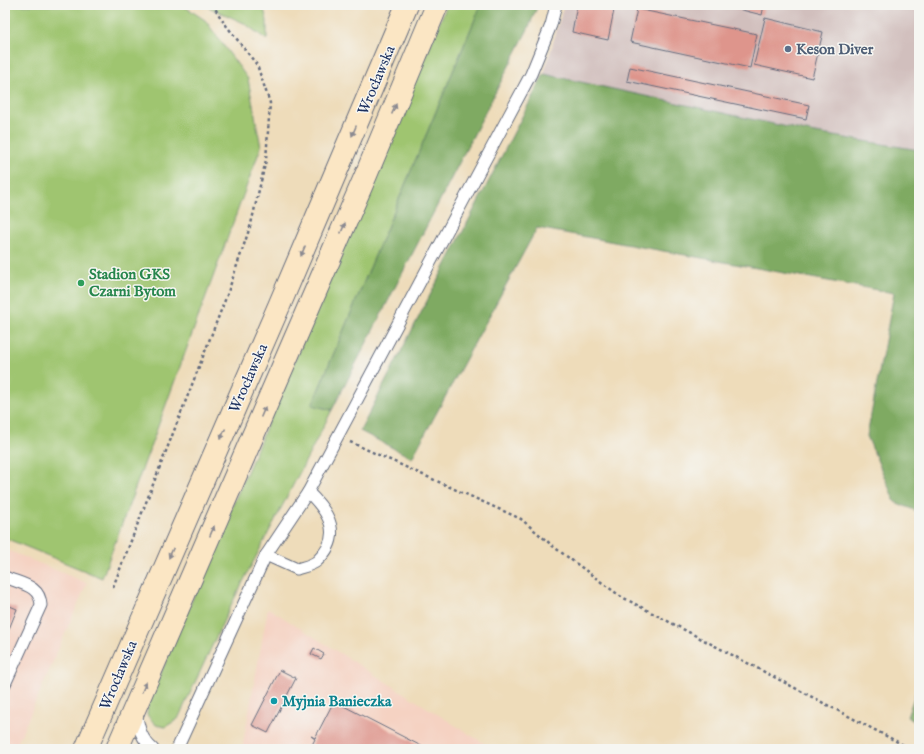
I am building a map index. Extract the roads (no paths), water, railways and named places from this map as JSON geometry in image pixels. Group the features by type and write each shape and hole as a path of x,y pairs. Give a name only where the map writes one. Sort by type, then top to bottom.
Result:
{"main road":[{"name":"Wrocławska","path":"86,749 97,739 407,5"},
{"name":"Wrocławska","path":"118,749 366,175 437,5"}],"lane":[{"path":"177,749 266,555 308,492 531,74 551,25 556,5"},
{"path":"266,555 297,569 317,562 328,546 332,528 323,506 308,492"},
{"path":"5,577 35,589 40,596 40,605 5,684"},
{"path":"135,708 139,730 145,743 153,749"}],"place":[{"name":"Keson Diver","path":"788,49"},
{"name":"Stadion GKS Czarni Bytom","path":"81,283"},
{"name":"Myjnia Banieczka","path":"274,701"}]}
